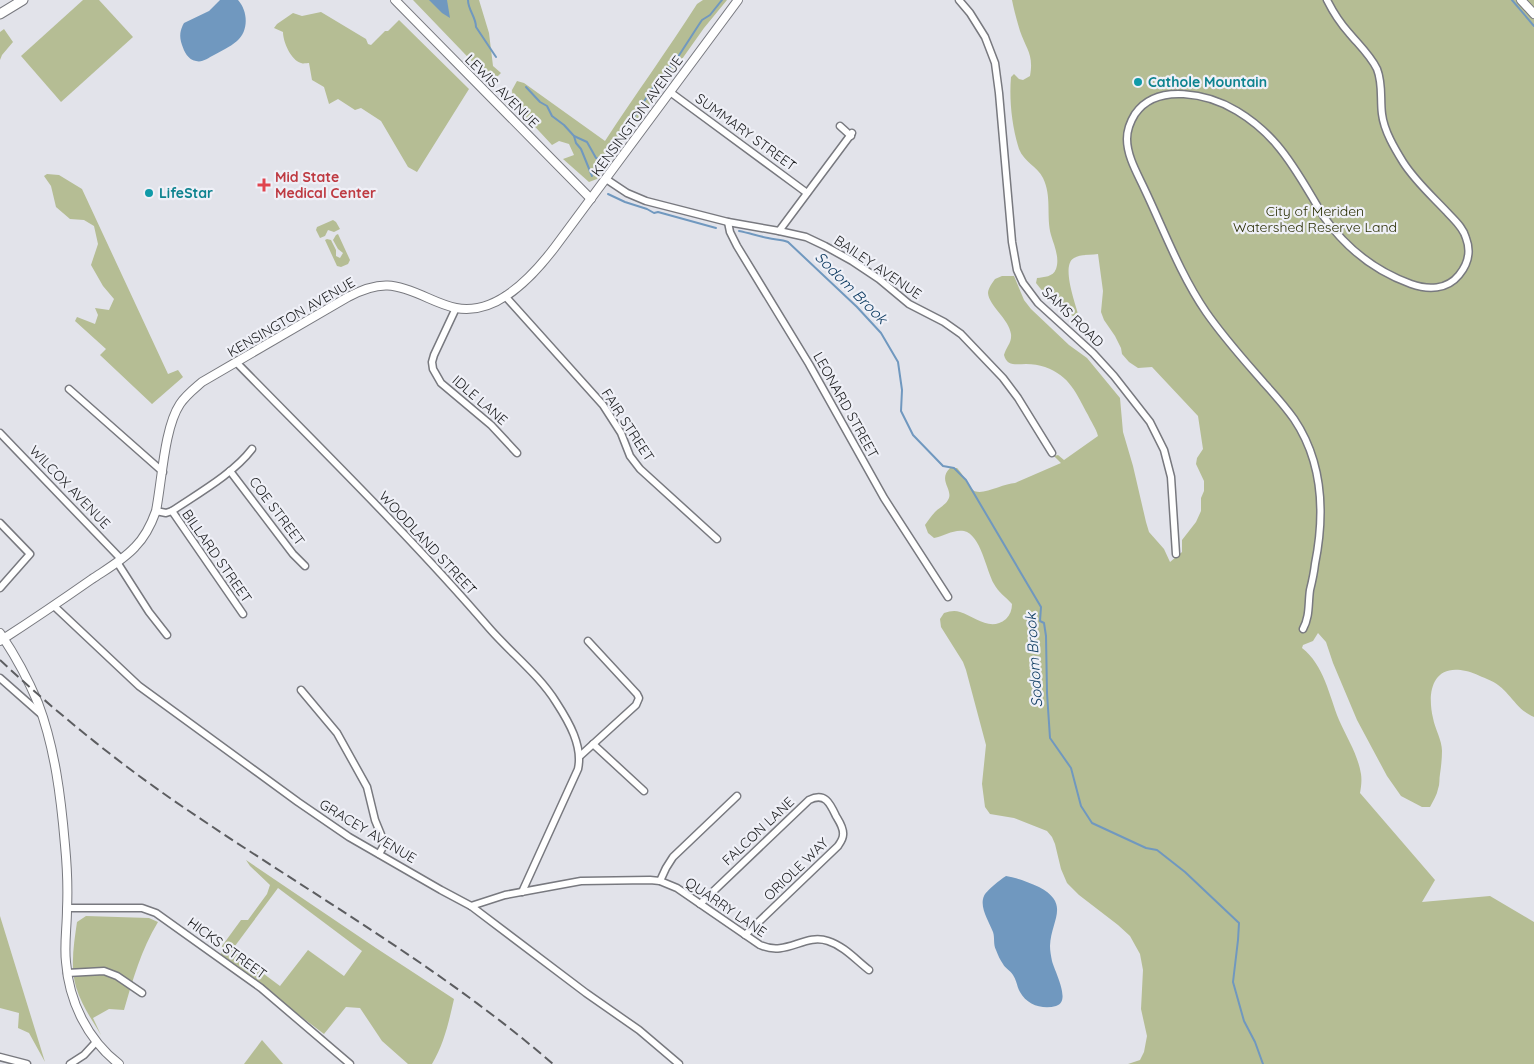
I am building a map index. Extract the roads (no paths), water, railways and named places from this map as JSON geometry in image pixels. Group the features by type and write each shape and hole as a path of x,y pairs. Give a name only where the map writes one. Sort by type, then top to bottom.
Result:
{"highway":[{"path":"0,14 23,0"}],"main road":[{"name":"LEWIS AVENUE","path":"395,0 591,199"},
{"name":"KENSINGTON AVENUE","path":"1,638 54,606 119,561 142,539 156,511 172,423 180,405 198,385 348,297 369,287 378,285 398,286 456,308 475,309 484,307 505,296 528,278 547,258 738,0"},
{"path":"1521,0 1534,14"},
{"path":"1,638 32,690 42,715 53,756 67,863 65,948 67,973 78,1009 90,1033 96,1042 119,1064"}],"street":[{"name":"SAMS ROAD","path":"959,0 985,36 995,63 1012,242 1023,283 1038,303 1093,353 1125,389 1150,422 1164,450 1171,477 1176,554"},
{"path":"1303,629 1308,618 1321,520 1319,486 1313,456 1301,431 1286,408 1229,342 1197,298 1180,267 1132,162 1127,140 1128,130 1137,112 1143,105 1161,96 1194,96 1228,106 1248,119 1278,146 1333,229 1361,257 1384,272 1421,287 1435,288 1449,284 1466,264 1468,255 1466,237 1458,223 1416,179 1404,163 1383,120 1381,82 1375,64 1339,20 1327,0"},
{"name":"SUMMARY STREET","path":"670,92 807,193"},
{"path":"779,231 852,134 840,126"},
{"name":"BAILEY AVENUE","path":"606,179 627,193 646,201 728,222 811,239 839,253 879,279 909,304 953,328 1003,378 1018,398 1052,453"},
{"name":"LEONARD STREET","path":"728,222 730,232 737,246 809,364 884,498 948,597"},
{"name":"FAIR STREET","path":"505,296 603,405 621,433 630,456 640,469 717,539"},
{"name":"IDLE LANE","path":"456,308 434,355 432,362 436,376 447,389 491,425 517,453"},
{"name":"WOODLAND STREET","path":"236,362 427,558 539,680 553,697 562,713 576,740 580,756"},
{"path":"69,388 163,472"},
{"name":"WILCOX AVENUE","path":"0,433 119,561 149,612 167,636"},
{"path":"156,511 166,513 172,511 230,471 246,458 252,450"},
{"name":"COE STREET","path":"230,471 293,554 305,566"},
{"name":"BILLARD STREET","path":"172,511 243,614"},
{"path":"0,523 30,554 0,588"},
{"name":"GRACEY AVENUE","path":"54,606 139,686 349,837 471,906 586,994 639,1030 679,1064"},
{"path":"522,892 578,769 580,756 636,706 638,702 637,694 588,641"},
{"path":"0,678 42,715"},
{"path":"301,690 337,733 367,787 375,820 384,842 379,854"},
{"path":"593,744 644,790"},
{"path":"660,881 673,857 737,796"},
{"name":"FALCON LANE","path":"700,904 809,800 824,798 835,812"},
{"name":"ORIOLE WAY","path":"745,935 842,841 843,831 835,812"},
{"name":"QUARRY LANE","path":"471,906 492,898 590,880 660,881 677,888 760,945 774,949 789,947 815,939 828,941 842,948 869,970"},
{"name":"HICKS STREET","path":"67,908 142,908 156,913 244,974 350,1064"},
{"path":"67,973 104,970 117,976 142,993"},
{"path":"70,1064 84,1055 96,1042"},
{"path":"0,1057 27,1064"}],"water":[{"path":"220,0 238,0 245,15 244,32 237,41 226,49 203,61 193,60 187,55 182,45 180,36 184,23 209,11"},
{"path":"429,0 447,0 450,18 442,13"},
{"path":"1006,876 1023,880 1039,887 1049,893 1057,906 1050,946 1052,961 1062,992 1061,1003 1056,1006 1041,1007 1027,1000 1020,992 1013,975 1001,961 995,948 993,932 985,914 983,900 988,891"}],"waterway":[{"name":"Sodom Brook","path":"468,0 476,27 496,57"},
{"path":"574,136 587,142 596,158 601,159 609,152 654,86 676,60 702,20 710,15 722,0"},
{"path":"1512,0 1534,26"},
{"name":"Sodom Brook","path":"526,87 540,102 547,106 552,116 574,136 592,176"},
{"name":"Sodom Brook","path":"608,194 654,213 658,212 716,228"},
{"name":"Sodom Brook","path":"739,231 788,242 857,307 881,333 898,362 902,390 901,411 913,435 943,466 954,468 966,480 1041,607 1040,621 1044,623 1046,636 1050,738 1071,768 1081,806 1092,823 1146,848 1157,850 1185,872 1239,923 1233,982 1244,1021 1255,1042 1263,1064"}],"railway":[{"path":"0,660 68,720 115,758 235,842 421,963 466,995 553,1064"}],"place":[{"name":"Cathole Mountain","path":"1138,82"},
{"name":"Mid State Medical Center","path":"264,185"},
{"name":"LifeStar","path":"149,193"}],"park label":[{"name":"City of Meriden Watershed Reserve Land","path":"1315,220"}]}
